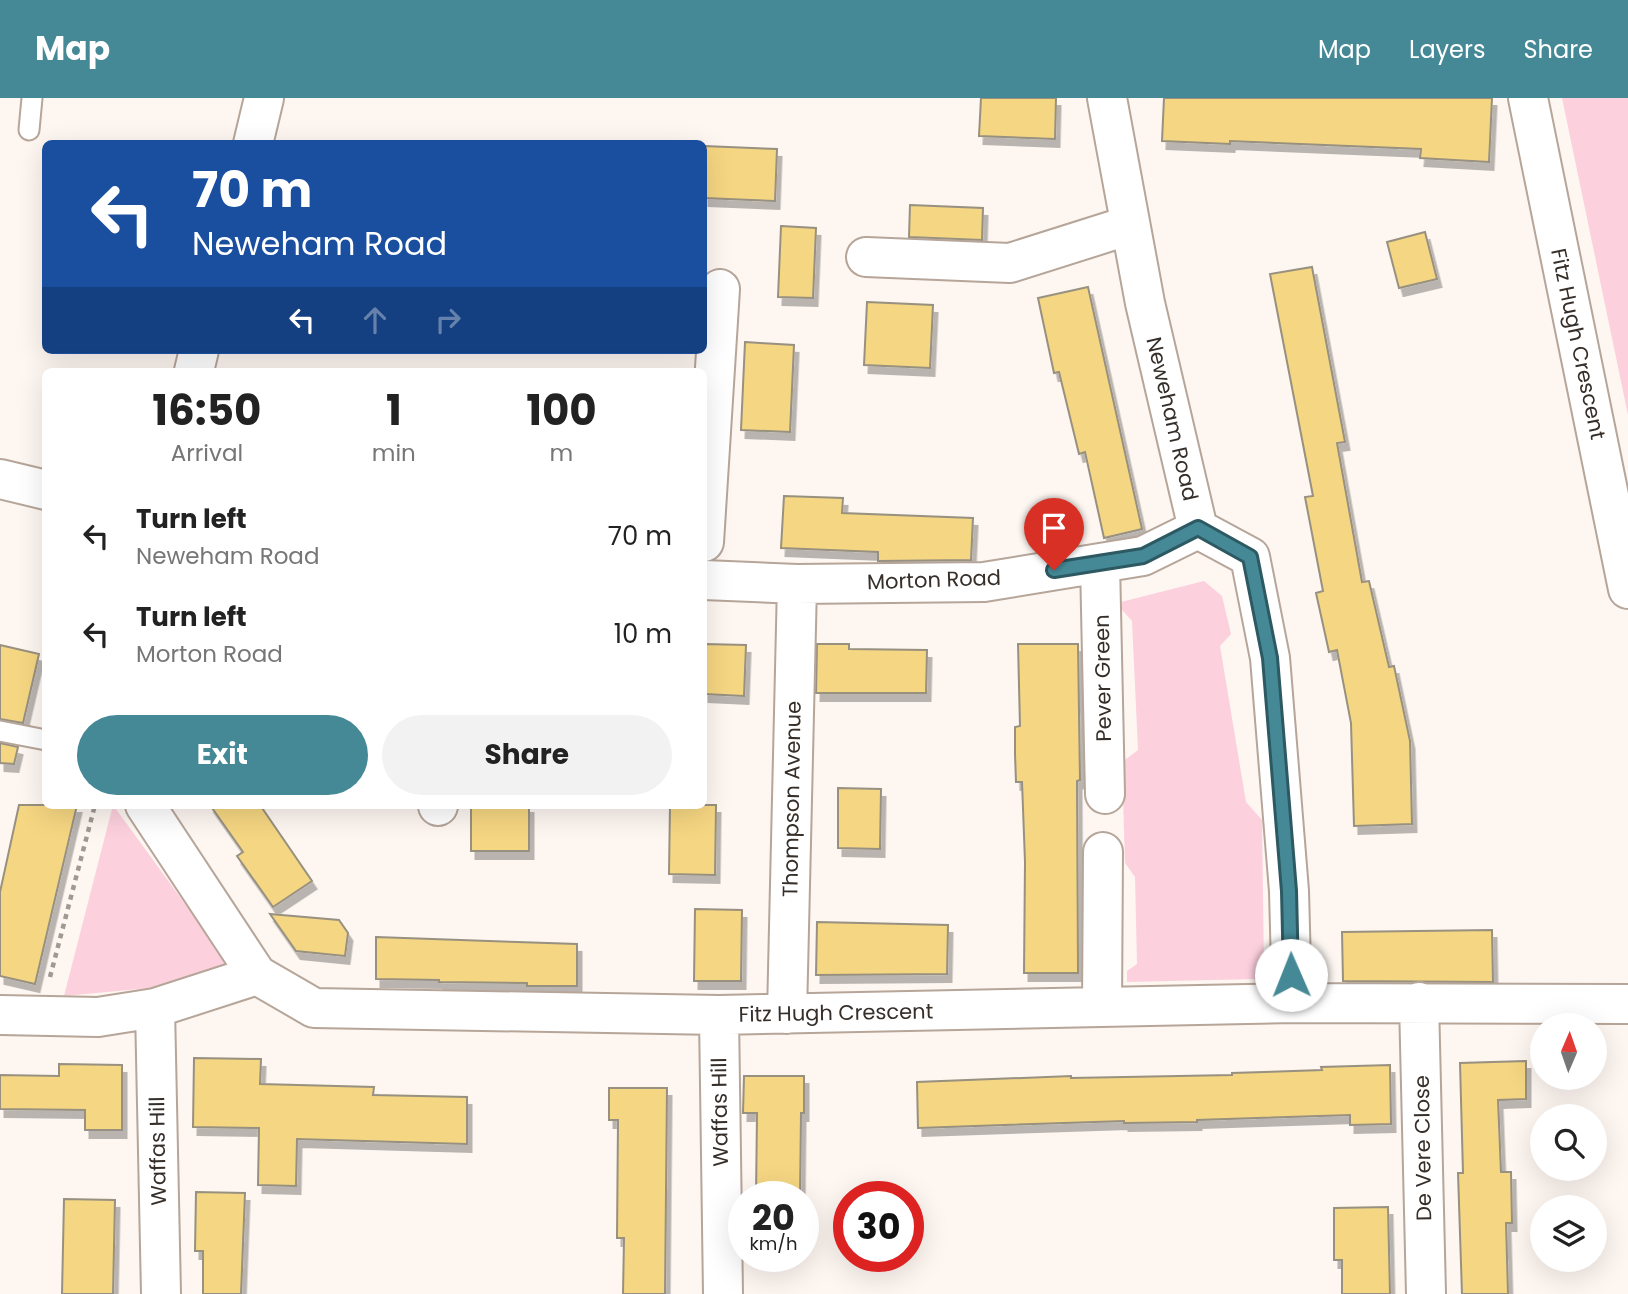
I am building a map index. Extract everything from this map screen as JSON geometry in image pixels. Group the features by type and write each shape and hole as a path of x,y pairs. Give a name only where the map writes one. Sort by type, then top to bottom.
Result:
{"street":[{"path":"254,140 264,98"},
{"name":"Neweham Road","path":"1107,98 1148,316 1198,528 1250,557 1270,658 1289,891 1292,1003"},
{"name":"Fitz Hugh Crescent","path":"1528,98 1628,589"},
{"path":"866,257 1010,263 1130,225"},
{"path":"707,495 720,289"},
{"path":"0,479 42,489"},
{"name":"Morton Road","path":"707,580 797,584 984,582 1143,556 1198,528"},
{"name":"Pever Green","path":"1100,563 1105,794"},
{"name":"Thompson Avenue","path":"788,1014 797,584"},
{"name":"Fitz Hugh Crescent","path":"148,809 257,975 314,1008 719,1015 1292,1003 1628,1004"},
{"path":"1102,1007 1103,852"},
{"path":"0,1015 97,1017 155,1008 257,975"},
{"name":"De Vere Close","path":"1419,1002 1426,1294"},
{"name":"Waffas Hill","path":"155,1008 160,1294"},
{"name":"Waffas Hill","path":"719,1015 723,1294"}],"lane":[{"path":"29,131 32,98"},
{"path":"0,731 42,739"}],"path":[{"path":"45,1016 48,985 94,809"}],"shaded area":[{"path":"1562,98 1628,98 1628,415"},
{"path":"1204,581 1222,596 1231,634 1220,646 1246,802 1262,820 1264,970 1256,979 1127,982 1127,971 1137,964 1135,877 1125,863 1122,762 1138,750 1132,621 1122,610 1121,602"},
{"path":"112,809 116,809 231,967 150,988 64,996"}],"building":[{"path":"981,98 1056,98 1055,139 979,136"},
{"path":"1164,98 1492,98 1489,162 1420,158 1421,149 1162,141"},
{"path":"707,146 777,149 775,201 707,198"},
{"path":"910,205 983,208 982,240 909,237"},
{"path":"781,226 816,228 813,298 778,297"},
{"path":"1425,232 1437,279 1399,288 1387,242"},
{"path":"1312,267 1345,442 1337,443 1362,582 1369,581 1389,667 1394,666 1410,741 1412,824 1354,826 1351,723 1337,650 1329,652 1316,593 1323,591 1305,497 1313,496 1270,274"},
{"path":"1088,287 1142,529 1104,538 1085,452 1079,454 1059,372 1054,373 1038,298"},
{"path":"867,302 933,305 930,368 864,365"},
{"path":"745,342 794,345 790,432 741,430"},
{"path":"784,496 843,498 842,513 973,518 971,560 878,561 878,552 781,548"},
{"path":"707,644 746,645 744,696 707,694"},
{"path":"817,644 849,644 849,649 927,650 926,693 816,693"},
{"path":"1018,644 1078,644 1078,973 1024,973 1025,862 1022,782 1016,782 1015,754 1015,727 1020,726"},
{"path":"0,645 39,654 23,723 0,719"},
{"path":"0,743 18,747 14,764 0,763"},
{"path":"838,788 881,789 880,849 838,848"},
{"path":"19,805 42,805 42,809 76,809 35,984 0,976 0,892"},
{"path":"707,805 716,805 715,875 669,874 670,809 707,809"},
{"path":"213,809 263,809 312,881 273,907 237,856 243,852"},
{"path":"471,809 529,809 529,851 471,851"},
{"path":"695,909 742,910 741,981 694,981"},
{"path":"270,914 339,920 348,933 345,956 296,951"},
{"path":"817,922 948,925 947,974 816,975"},
{"path":"1492,930 1493,982 1343,981 1342,932"},
{"path":"376,937 577,944 577,986 376,979"},
{"path":"194,1058 261,1059 260,1084 374,1087 373,1095 467,1097 467,1144 297,1139 296,1186 258,1185 259,1128 193,1127"},
{"path":"1526,1061 1526,1099 1498,1100 1501,1172 1511,1172 1512,1223 1506,1223 1508,1294 1462,1294 1458,1173 1463,1173 1460,1063"},
{"path":"59,1064 122,1065 122,1130 85,1130 85,1110 0,1109 0,1075 59,1076"},
{"path":"1390,1065 1391,1124 1350,1125 1350,1115 1197,1122 1124,1121 918,1128 917,1082 1071,1076 1232,1075 1322,1070 1321,1067"},
{"path":"744,1076 804,1076 800,1181 756,1181 757,1113 743,1113"},
{"path":"609,1088 667,1088 665,1294 623,1294 624,1238 617,1238 618,1120 609,1120"},
{"path":"196,1192 245,1193 241,1294 203,1294 203,1251 195,1251"},
{"path":"64,1199 115,1200 113,1294 62,1294"},
{"path":"1388,1207 1390,1294 1342,1294 1342,1260 1334,1260 1334,1208"}],"route":[{"path":"1054,570 1143,556 1198,528 1250,557 1270,658 1289,891 1291,975"}]}
